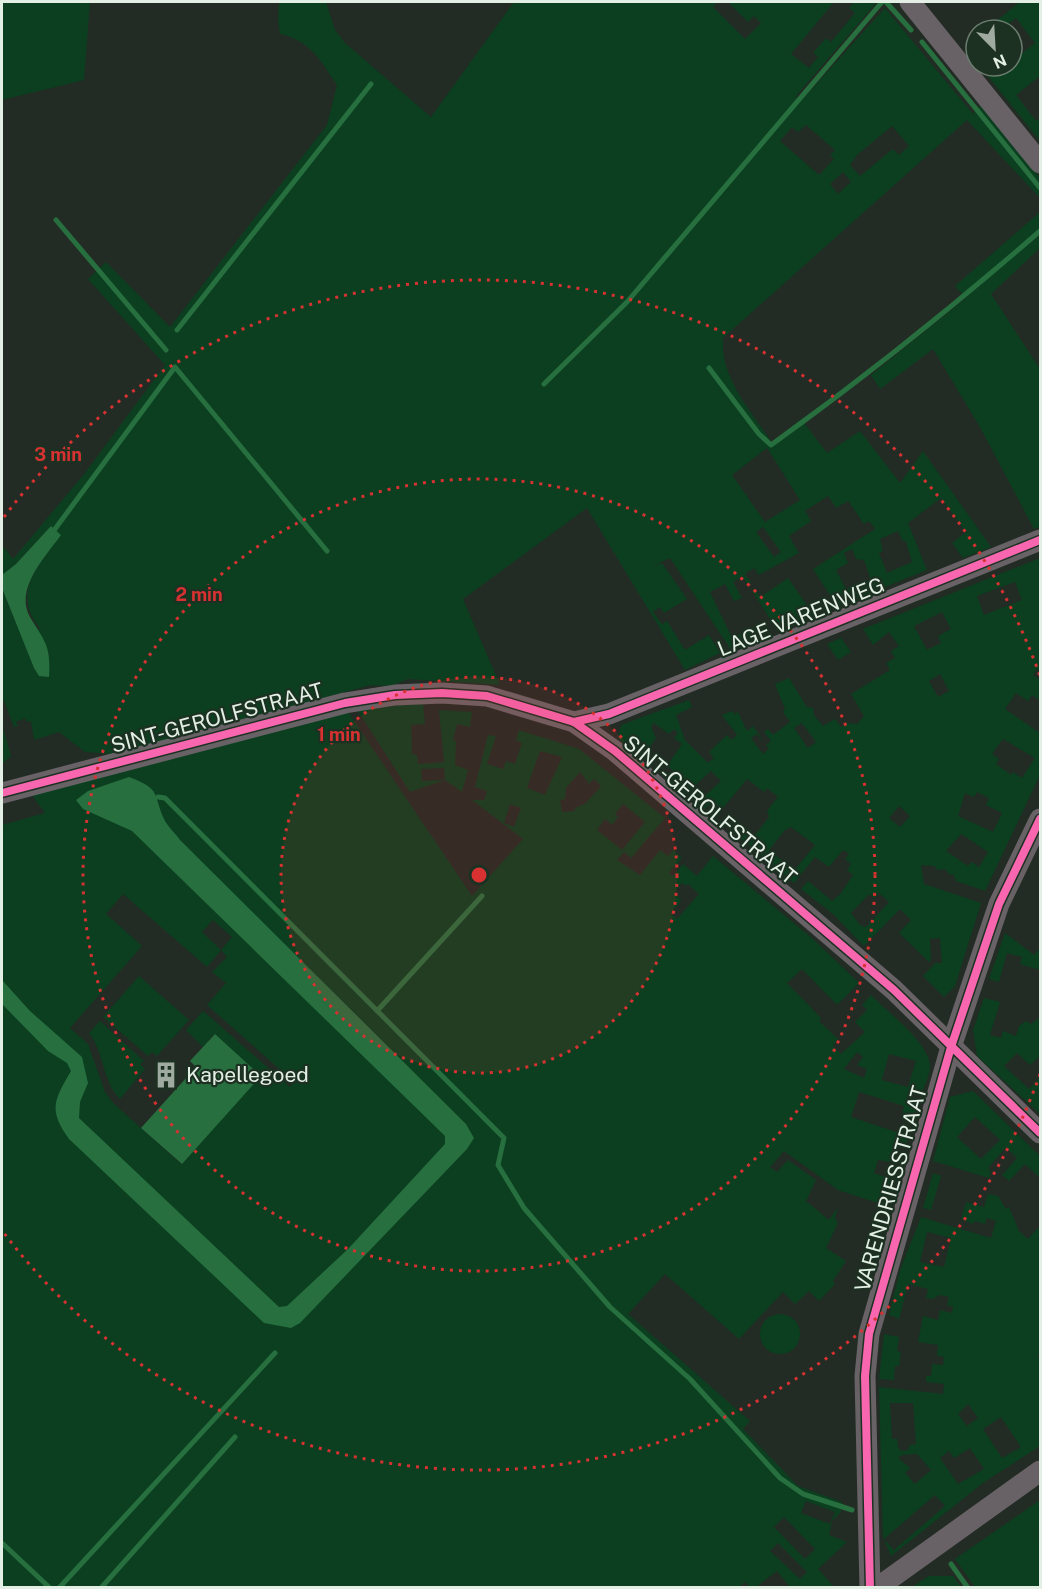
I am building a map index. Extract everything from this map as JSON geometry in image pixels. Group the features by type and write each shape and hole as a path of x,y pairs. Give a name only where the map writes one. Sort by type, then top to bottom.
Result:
{"street":[{"path":"910,2 1041,163"},
{"name":"LAGE VARENWEG","path":"573,722 609,714 1041,540"},
{"name":"SINT-GEROLFSTRAAT","path":"2,793 345,703 384,695 442,693 487,696 573,722 615,751 894,990 1041,1133"},
{"name":"VARENDRIESSTRAAT","path":"870,1587 865,1376 869,1334 951,1047 999,904 1041,819"},
{"path":"877,1587 1041,1471"}],"shaded area":[{"path":"2,2 90,2 84,80 2,100"},
{"path":"279,2 326,2 335,30 345,43 431,117 514,2 717,2 713,7 745,39 761,23 754,16 748,22 728,2 834,2 791,54 809,68 818,57 813,53 826,38 831,42 855,13 849,8 854,2 877,2 796,96 799,103 885,8 973,114 982,104 1040,178 1040,198 967,120 723,338 723,353 739,394 772,443 801,419 827,453 860,431 900,483 923,451 991,547 963,558 952,543 966,532 941,498 908,523 927,570 837,606 813,569 875,529 869,521 864,524 848,501 836,508 828,496 805,511 811,521 789,536 799,553 759,575 754,568 745,574 751,582 747,584 742,576 733,582 742,598 734,601 725,584 710,592 732,638 758,626 763,636 731,650 670,558 651,567 662,563 687,599 664,613 660,607 653,612 662,624 667,621 685,650 709,635 720,653 685,670 587,508 463,599 500,685 408,679 391,686 371,685 112,754 85,752 59,732 34,740 31,721 27,722 25,718 16,722 18,726 14,727 4,701 2,702 2,588 16,622 41,630 32,616 28,604 28,592 36,570 60,535 51,526 16,564 2,575 2,545 13,559 85,473 165,365 88,279 106,262 170,327 327,125 337,85 307,46 280,34","holes":["806,125 835,150 830,155 834,159 819,175 780,141 792,127 798,132","892,126 909,146 899,155 893,149 860,176 850,165 857,155","843,172 851,182 838,194 830,184","767,448 800,500 765,522 732,475","763,527 781,552 774,557 756,532","898,531 902,540 906,542 912,562 887,573 879,553 883,551 880,539","852,549 856,559 864,560 871,580 846,589 836,570 848,563 844,553"]},
{"path":"1020,2 1040,2 1040,76 1016,95 1036,121 1040,118 1040,141 990,78 1024,78 1024,52 1035,43 1024,29 1024,18 1000,18"},
{"path":"1040,212 1040,248 991,294 1040,369 1040,527 1034,529 980,427 933,349 880,389 871,375 966,298 955,286"},
{"path":"51,526 61,535 34,573 26,595 26,606 30,617 48,651 49,677 39,676 34,668 2,588 2,575 16,564"},
{"path":"1040,558 1040,671 1037,669 1033,675 1040,680 1040,701 1032,695 1028,701 1016,693 1005,709 1040,733 1040,775 985,891 956,881 953,874 950,875 945,869 938,870 934,866 921,865 924,884 981,903 955,986 944,997 923,976 935,963 942,963 940,938 930,939 931,959 929,962 899,933 911,920 900,909 864,946 833,914 801,889 808,881 832,901 841,893 853,875 847,870 851,864 845,859 849,854 843,850 829,867 815,857 794,883 732,831 739,823 755,835 769,817 767,811 778,797 767,788 764,792 747,779 722,809 713,802 704,809 696,804 721,781 711,771 684,795 669,781 676,773 667,766 682,744 674,738 678,733 674,729 669,734 654,723 651,727 656,738 648,749 635,739 629,747 618,739 621,725 689,700 692,707 676,715 685,740 708,763 714,758 709,752 727,735 731,740 737,735 722,715 732,711 735,714 738,712 747,731 753,726 765,743 757,734 751,738 763,754 769,749 766,745 771,741 764,732 768,729 773,735 790,722 783,712 785,709 775,684 789,678 807,707 813,708 814,715 823,726 835,719 841,727 847,723 857,724 864,716 851,694 890,670 886,663 895,658 891,651 899,646 889,632 873,645 863,629","holes":["1015,582 1022,600 984,615 977,596","942,612 951,629 938,636 941,643 927,650 914,626","940,674 949,691 938,697 929,681","802,723 816,742 808,748 794,728","1003,739 1035,758 1022,778 1013,772 1011,775 996,764 999,759 992,754","977,792 989,798 986,805 1002,813 993,832 958,816 965,793 974,797","899,806 910,816 900,827 889,818","791,827 815,845 794,871 769,850 785,830","961,834 988,852 979,867 972,862 968,866 946,851","879,893 889,902 866,927 860,925 851,913 869,894 874,898"]},
{"path":"788,578 814,615 777,630 752,591 755,589 760,597"},
{"path":"841,638 851,652 838,660 827,644"},
{"path":"423,702 425,724 411,725 412,754 417,755 418,764 444,762 439,710 472,712 470,727 457,724 453,740 456,741 455,765 468,770 462,792 445,780 410,792 358,711 399,703","holes":["444,768 445,780 422,781 421,769"]},
{"path":"348,712 472,896 523,839 472,800 484,800 487,791 475,787 488,735 496,736 487,764 503,769 506,761 515,764 522,743 516,740 519,730 579,749 665,818 631,858 624,852 617,860 640,875 660,850 668,856 673,850 682,858 669,873 673,876 683,864 697,876 713,856 813,939 859,983 837,1005 802,969 787,983 821,1018 819,1021 838,1039 833,1046 841,1054 865,1032 855,1022 867,1010 862,1005 871,995 906,1028 923,1047 930,1066 922,1092 909,1090 907,1098 919,1102 914,1120 902,1116 904,1106 859,1092 851,1117 908,1136 907,1143 897,1140 890,1162 878,1160 874,1173 894,1180 884,1205 838,1190 784,1151 770,1167 777,1172 788,1160 816,1180 806,1201 829,1220 838,1207 835,1218 838,1223 826,1248 846,1261 833,1281 835,1284 819,1301 809,1291 795,1304 783,1292 739,1339 665,1274 628,1314 750,1421 743,1429 798,1486 842,1502 841,1512 832,1521 829,1535 847,1542 818,1569 834,1587 790,1587 777,1571 755,1588 745,1582 737,1588 2,1588 2,825 45,813 32,795","holes":["540,751 562,757 545,795 527,788","580,772 589,784 594,779 601,786 586,803 575,808 575,811 562,812 560,800 565,799 566,788","510,804 521,808 514,827 504,823","623,804 645,822 622,850 597,830 605,819 612,825 618,817 615,814","682,883 686,886 688,884 699,894 677,919 671,913 681,901 675,891","123,894 207,967 221,950 227,957 212,972 226,983 207,1005 294,1082 290,1087 203,1011 186,1030 203,1047 214,1034 181,1164 113,1103 105,1092 88,1044 70,1028 142,946 106,914","213,920 232,937 221,950 202,932","857,1052 863,1057 857,1065 867,1069 864,1078 844,1069","889,1054 916,1061 908,1087 882,1080","806,1501 835,1512 830,1524 801,1513","784,1517 815,1549 805,1559 774,1527","778,1543 807,1572 800,1579 770,1551"]},
{"path":"2,725 11,756 2,764"},
{"path":"129,777 152,790 165,821 180,840 466,1124 474,1138 467,1149 300,1323 291,1328 264,1323 69,1139 58,1120 56,1105 57,1098 71,1071 67,1063 48,1051 2,1004 2,980 30,1011 82,1057 88,1083 80,1102 79,1118 279,1307 287,1306 348,1249 445,1144 445,1136 132,831 83,809 76,800 88,791"},
{"path":"1005,933 1034,955 1040,948 1040,970 1020,964 1022,957 1007,953 999,982 989,979"},
{"path":"139,976 189,1020 157,1056 152,1052 148,1056 103,1017"},
{"path":"984,998 1000,1002 990,1035 1001,1038 1003,1031 1016,1036 1019,1026 1026,1021 1031,1024 1040,1017 1040,1056 1030,1065 1017,1053 1004,1066 1029,1089 1040,1077 1040,1114 977,1056 973,1030"},
{"path":"100,1021 144,1061 140,1064 145,1069 120,1099 110,1084 98,1049 89,1033"},
{"path":"215,1034 261,1076 182,1164 141,1128 196,1067 190,1061"},
{"path":"973,1091 1040,1156 1040,1178 1025,1164 1009,1181 1002,1175 1017,1158 1006,1147 988,1168 991,1172 989,1178 933,1161 950,1097","holes":["975,1117 1000,1140 981,1159 957,1137"]},
{"path":"933,1173 941,1176 931,1210 923,1208"},
{"path":"988,1194 998,1196 1006,1209 1009,1207 1019,1231 1028,1239 1040,1226 1038,1239 1040,1242 1040,1353 1038,1355 1040,1361 1040,1446 983,1483 891,1556 883,1537 879,1387 943,1394 944,1384 926,1382 926,1376 931,1376 932,1364 943,1365 944,1357 937,1356 938,1345 918,1342 923,1316 938,1320 940,1310 952,1313 953,1307 947,1305 949,1297 940,1295 932,1299 926,1298 928,1289 908,1284 899,1319 889,1315 900,1270 921,1217 991,1238 996,1221 987,1218 985,1224 975,1221 973,1224 961,1219 966,1202 984,1207","holes":["927,1232 951,1238 944,1267 920,1262","890,1403 913,1403 916,1444 910,1445 908,1450 901,1451 897,1439 892,1439","968,1404 978,1418 967,1426 958,1414","1001,1417 1021,1447 1002,1458 983,1429","970,1448 984,1469 958,1484 940,1458 949,1451 954,1458","917,1454 931,1470 915,1484 905,1473 910,1468 898,1458 902,1455","935,1495 945,1506 894,1550 884,1539"]},
{"path":"780,1314 788,1315 794,1320 799,1326 799,1342 794,1348 788,1353 780,1354 772,1353 766,1348 761,1342 760,1334 761,1326 766,1320 772,1315"},
{"path":"884,1334 899,1337 897,1351 901,1352 899,1366 895,1366 894,1380 879,1379"},
{"path":"1040,1500 1040,1533 1038,1536 1040,1539 1040,1587 975,1587 955,1559"},
{"path":"929,1576 953,1576 961,1587 912,1587"}],"waterway":[{"path":"544,384 627,302 882,2"},
{"path":"886,2 911,30"},
{"path":"922,42 1040,188"},
{"path":"177,330 371,84"},
{"path":"56,220 166,350"},
{"path":"709,368 759,434 771,445 908,341 1040,231"},
{"path":"55,529 175,367 327,551"},
{"path":"158,797 165,798 504,1138 498,1165 524,1208 610,1307 690,1379 780,1478 803,1494 852,1510"},
{"path":"377,1011 482,896"},
{"path":"59,1588 275,1353"},
{"path":"101,1588 235,1437"},
{"path":"2,1543 50,1588"},
{"path":"951,1564 968,1588"}],"cycle path":[{"path":"574,722 609,714 1040,540"},
{"path":"2,793 345,703 395,695 442,693 487,696 574,722 615,751 894,990 1040,1133"},
{"path":"870,1588 865,1376 869,1334 951,1047 999,904 1040,819"}],"place":[{"name":"Kapellegoed","path":"166,1075"}]}
